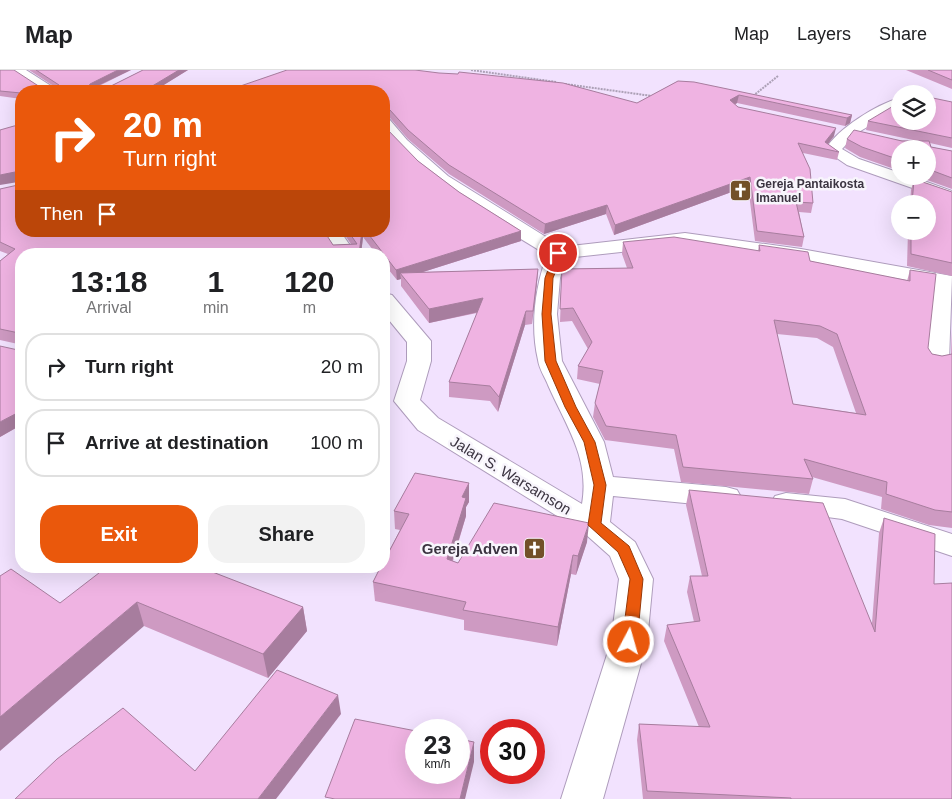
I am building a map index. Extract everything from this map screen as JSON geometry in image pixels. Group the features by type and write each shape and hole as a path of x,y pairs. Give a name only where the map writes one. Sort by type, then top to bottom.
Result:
{"street":[{"path":"16,70 43,85"},
{"path":"891,108 834,144 832,150 841,156 952,198"},
{"path":"390,130 421,164 463,194 558,253 685,239 801,255 948,282 937,361"},
{"path":"830,130 867,137"},
{"path":"334,237 342,248"},
{"path":"558,253 549,278 546,314 550,361 571,407 590,442 600,485 594,525"},
{"name":"Jalan S. Warsamson","path":"390,307 419,341 418,361 395,398 450,439 594,525 624,550 636,579 629,642 582,799"},
{"path":"600,485 845,509 952,545"}],"path":[{"path":"471,70 654,96"},
{"path":"751,98 778,76"}],"building":[{"path":"0,70 14,70 37,85 15,85 15,92 0,91"},
{"path":"36,70 118,70 90,84 59,85"},
{"path":"143,70 179,70 154,85 113,85"},
{"path":"287,70 415,70 458,74 459,72 563,83 637,103 678,81 694,82 852,115 847,118 739,95 730,100 738,107 836,128 825,142 839,152 798,143 810,169 813,203 796,202 804,237 757,231 750,177 615,225 607,205 545,224 449,165 408,130 390,110 390,85 243,85"},
{"path":"928,70 952,70 952,80"},
{"path":"936,99 952,102 952,138 912,130 936,130"},
{"path":"891,107 891,126 868,121"},
{"path":"14,126 15,172 0,175 0,130"},
{"path":"854,130 898,140 891,140 891,157 862,147 847,139"},
{"path":"390,132 418,161 459,192 521,231 396,270 390,262 390,248 379,248 371,237 390,237"},
{"path":"936,148 952,151 952,178 936,172"},
{"path":"914,185 932,185 952,192 952,263 911,254 911,240 936,240 936,195 913,195"},
{"path":"15,186 15,237 328,237 333,245 357,244 352,237 361,237 360,248 15,249 0,242 0,189"},
{"path":"674,237 760,251 759,245 808,252 810,261 910,281 910,270 936,274 928,348 932,354 942,356 952,354 952,512 935,510 886,494 887,482 804,459 813,479 683,467 676,435 606,426 595,403 603,371 578,366 592,342 573,308 560,309 562,269 633,268 623,242","holes":["774,320 820,326 837,334 866,415 793,404"]},
{"path":"15,249 15,332 0,329 0,261"},
{"path":"538,269 533,311 526,311 499,397 490,386 449,382 483,298 429,309 400,273"},
{"path":"0,346 15,349 15,414 0,422"},
{"path":"415,473 469,483 462,497 466,498 447,559 458,563 494,503 589,523 578,556 573,555 558,627 463,610 466,602 373,582 378,573 390,573 390,550 409,514 394,511"},
{"path":"689,490 823,503 875,632 884,518 935,534 934,584 952,583 952,799 791,799 647,791 639,724 710,727 667,625 700,621 690,576 708,576"},
{"path":"11,569 60,603 99,573 215,573 303,607 263,654 137,602 0,717 0,576"},
{"path":"277,670 338,695 258,799 15,799 57,759 123,708 195,771"},
{"path":"355,719 405,729 405,784 464,784 460,799 335,799 325,797"},
{"path":"470,741 474,742 470,758"}],"place":[{"name":"Gereja Pantaikosta Imanuel","path":"740,191"},
{"name":"Gereja Adven","path":"534,548"}],"route":[{"path":"558,253 549,278 546,314 550,361 571,407 590,442 600,485 594,525 624,550 636,579 629,642"}]}
